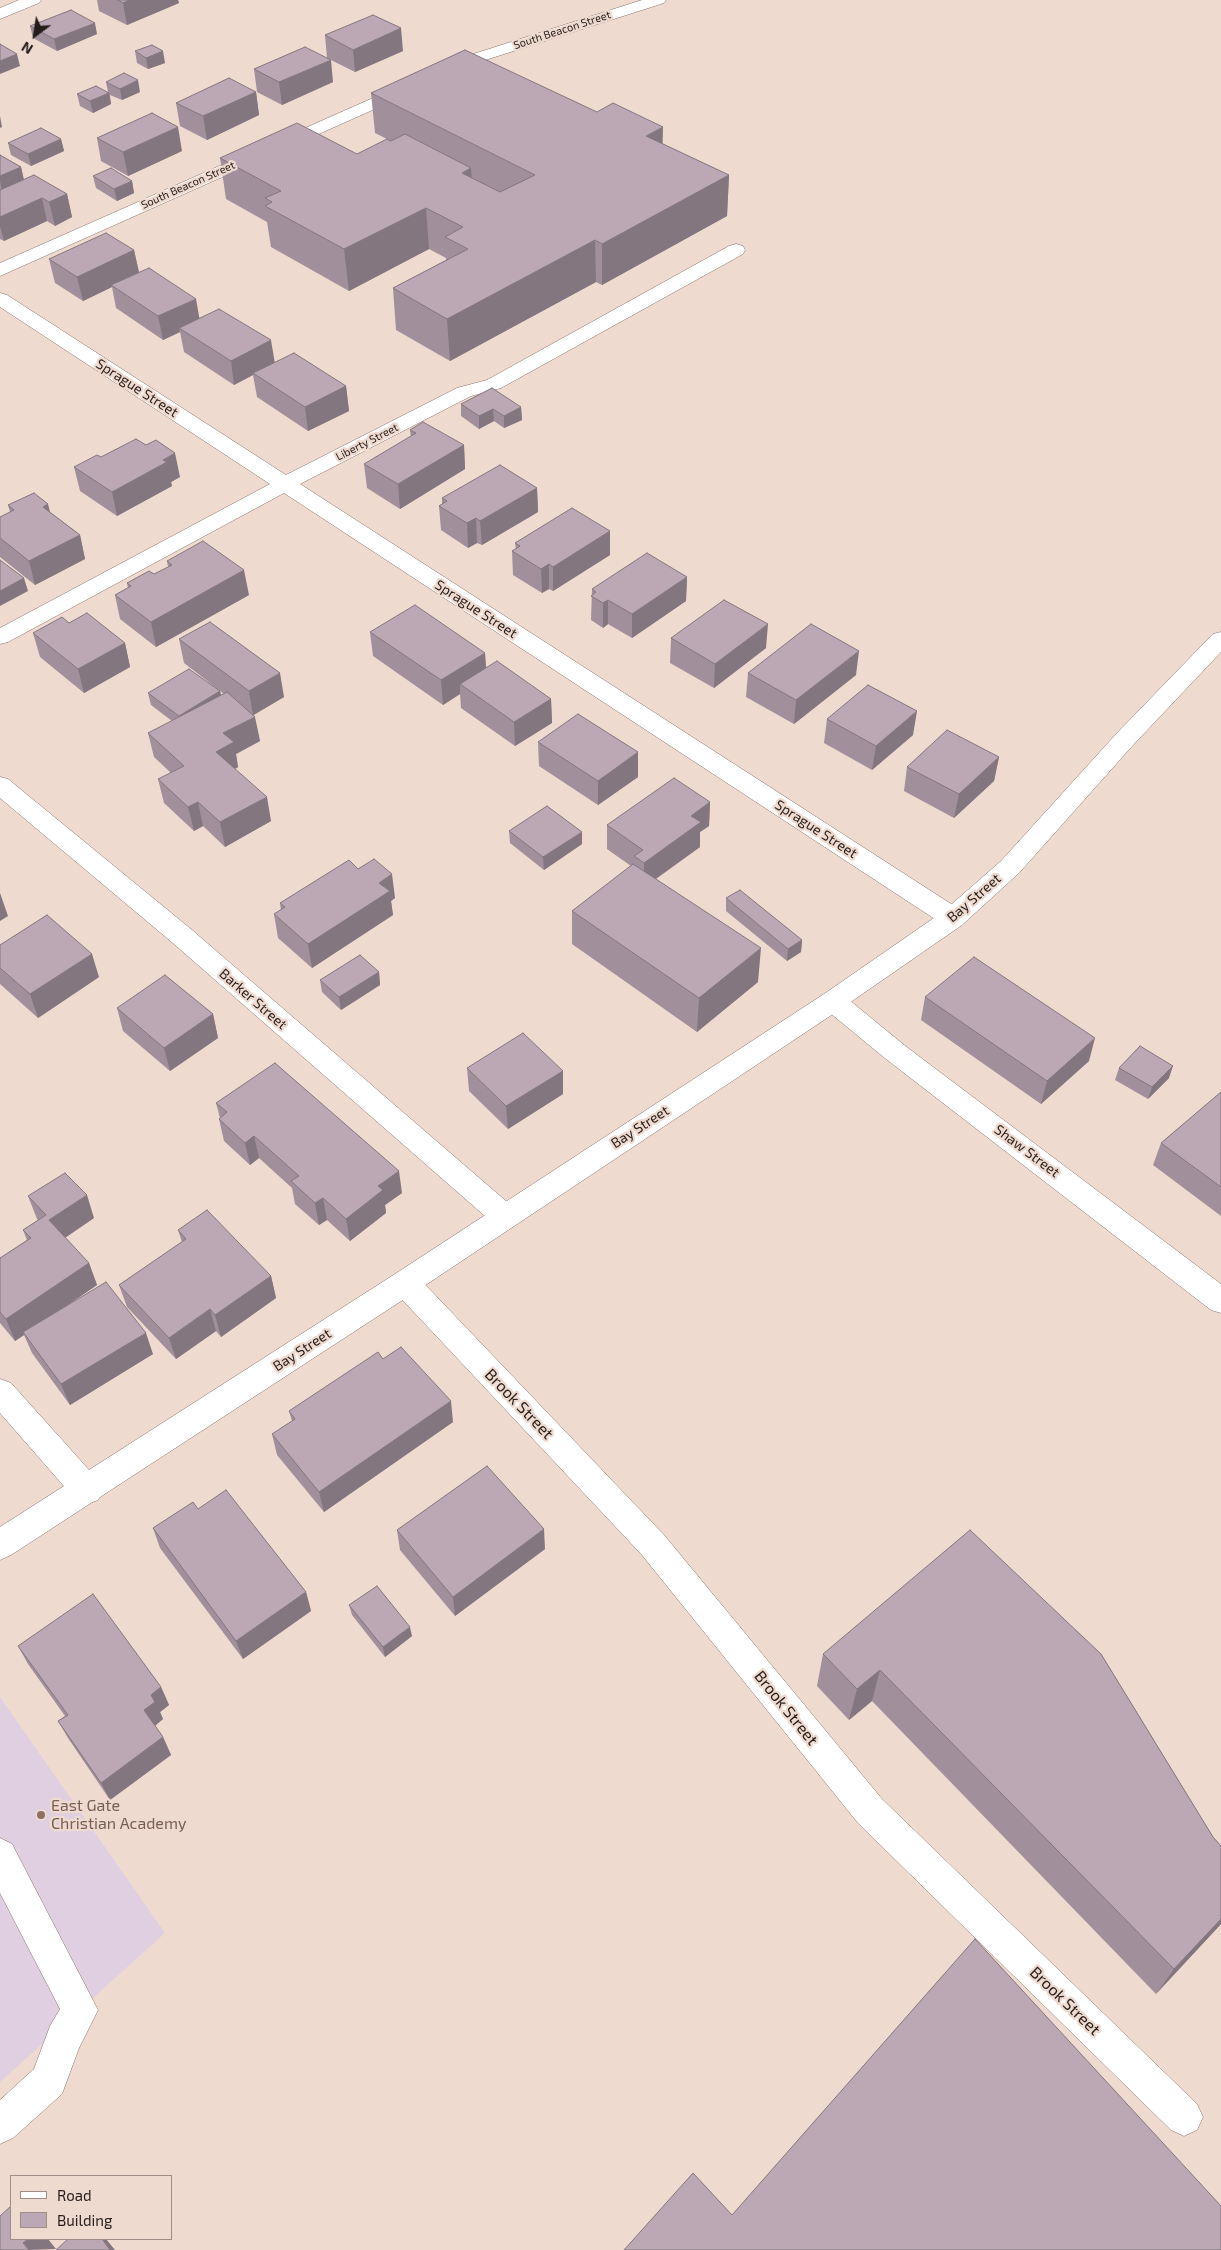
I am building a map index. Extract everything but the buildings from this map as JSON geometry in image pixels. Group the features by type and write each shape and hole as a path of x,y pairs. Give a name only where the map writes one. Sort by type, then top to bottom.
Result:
{"street":[{"path":"0,14 33,0"},
{"name":"South Beacon Street","path":"0,270 470,60 658,0"},
{"name":"Liberty Street","path":"0,637 285,484 464,392 494,384 736,250"},
{"name":"Sprague Street","path":"0,299 953,918"},
{"name":"Bay Street","path":"0,1545 405,1284 504,1216 833,1001 953,918 1010,867 1126,738 1221,638"},
{"name":"Barker Street","path":"0,785 182,937 504,1216"},
{"name":"Shaw Street","path":"833,1001 894,1052 1221,1300"},
{"name":"Brook Street","path":"405,1284 653,1545 870,1811 1184,2118"},
{"path":"0,1392 87,1490"},
{"path":"0,1856 80,2010 63,2040 49,2081 0,2125"}],"shaded area":[{"name":"East Gate Christian Academy","path":"0,1697 165,1933 0,2082"}],"place":[{"name":"East Gate Christian Academy","path":"41,1815"}]}
